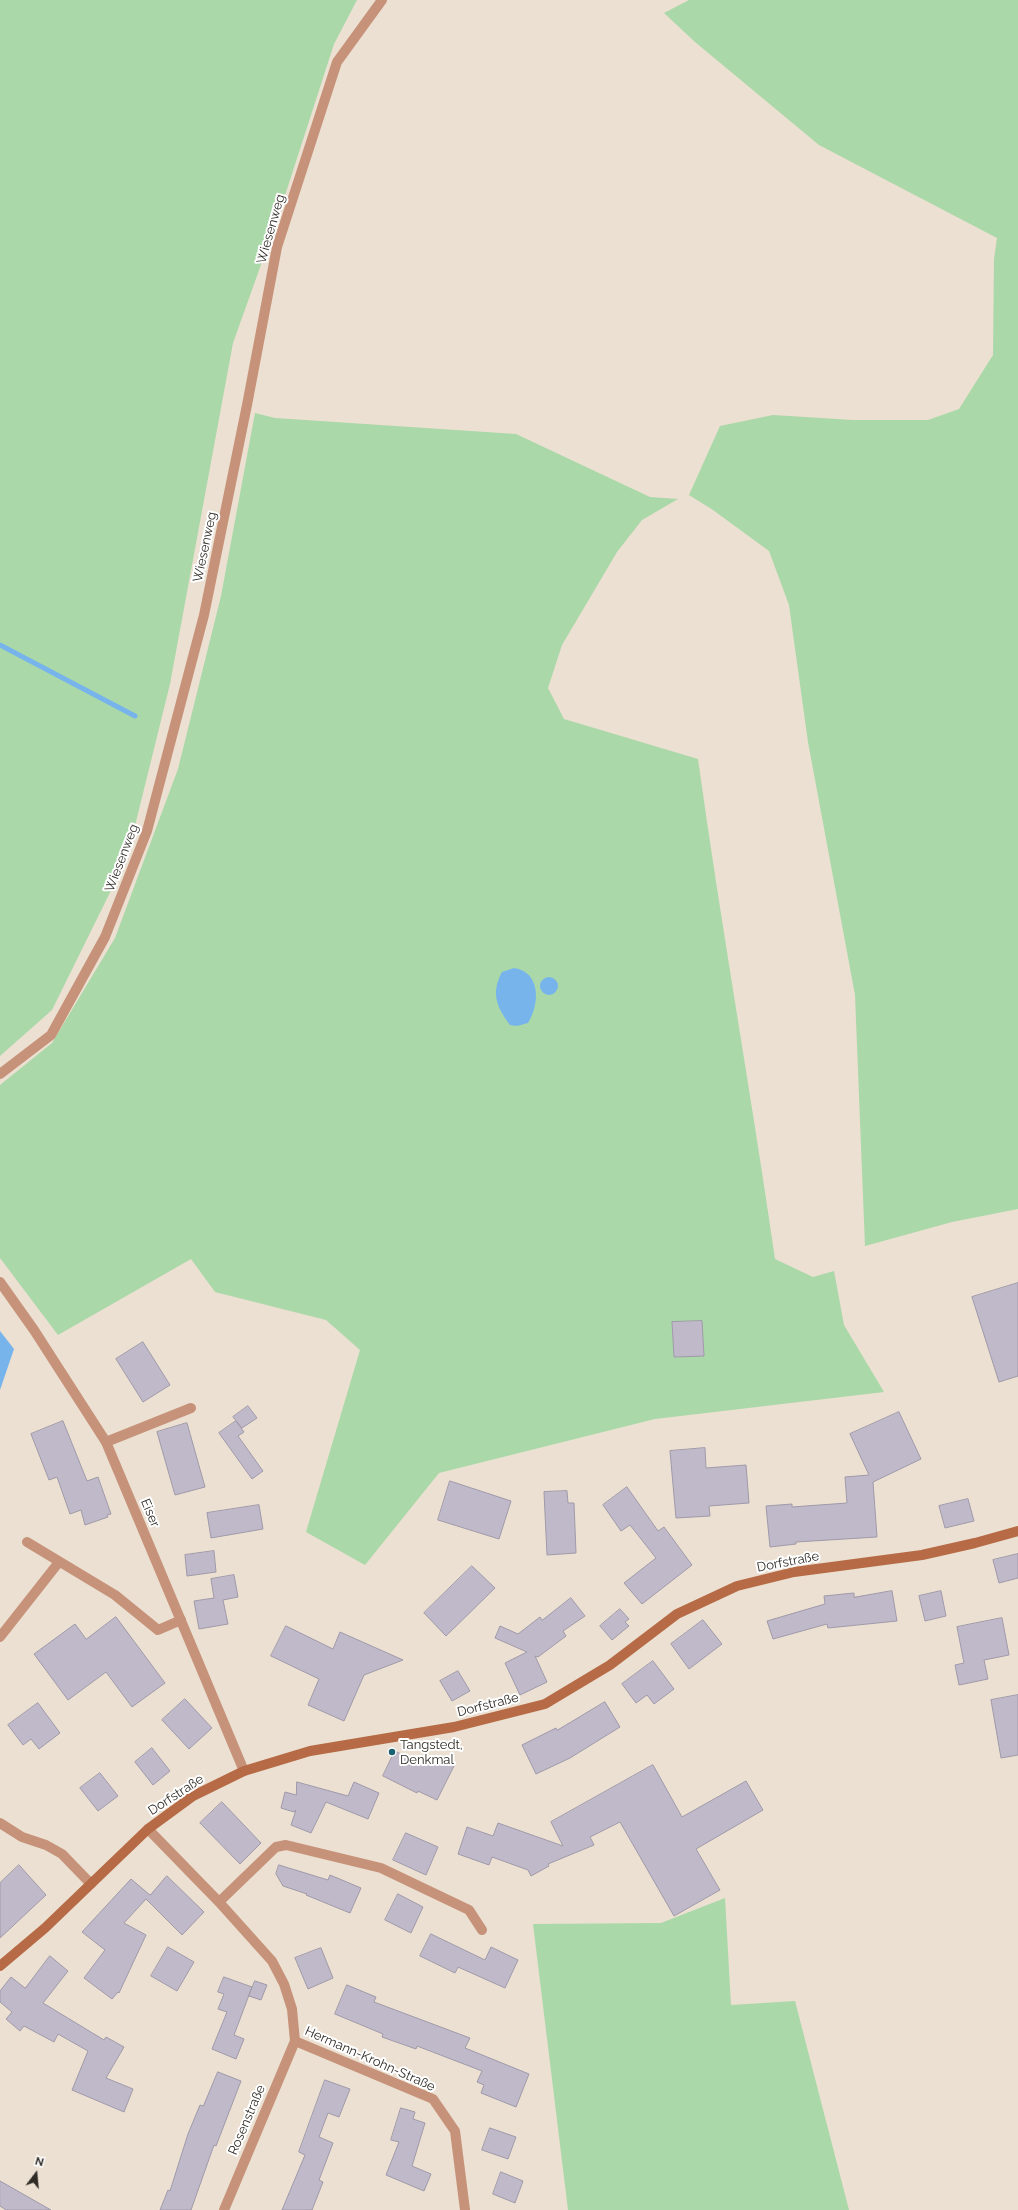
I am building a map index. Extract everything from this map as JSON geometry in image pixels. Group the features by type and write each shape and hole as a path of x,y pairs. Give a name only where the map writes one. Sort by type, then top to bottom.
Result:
{"main road":[{"name":"Dorfstraße","path":"0,1966 45,1928 148,1829 193,1796 244,1771 310,1751 454,1727 545,1704 610,1665 677,1614 737,1586 794,1572 922,1555 975,1543 1018,1531"}],"street":[{"name":"Wiesenweg","path":"0,1074 51,1035 105,937 147,831 204,615 247,405 277,247 337,62 382,0"},
{"name":"Eiser","path":"0,1282 34,1330 106,1442 244,1771"},
{"path":"106,1442 191,1408"},
{"path":"27,1542 115,1595 158,1630 181,1620"},
{"path":"0,1637 59,1562"},
{"path":"0,1823 22,1837 46,1845 62,1854 91,1884"},
{"name":"Hermann-Krohn-Straße","path":"148,1829 219,1902 272,1961 284,1984 292,2009 295,2041 433,2099 455,2131 465,2210"},
{"path":"219,1902 276,1847 286,1845 381,1868 469,1910 482,1930"},
{"name":"Rosenstraße","path":"224,2210 295,2041"}],"green space":[{"path":"0,0 357,0 334,44 278,217 233,343 170,684 127,858 52,1010 0,1056"},
{"path":"689,0 1018,0 1018,1209 952,1222 865,1246 855,995 808,742 789,605 769,551 713,510 689,495 720,426 773,415 853,420 928,420 959,409 993,355 994,259 997,238 819,145 695,42 664,13"},
{"path":"255,413 275,418 516,434 650,497 678,499 642,520 617,552 562,645 548,688 564,719 698,759 716,884 775,1259 813,1277 834,1271 844,1325 884,1392 655,1419 439,1473 365,1565 306,1532 360,1350 326,1320 215,1292 191,1259 58,1335 0,1258 0,1085 52,1043 115,938 178,769 221,596","holes":["702,1321 704,1355 674,1357 672,1322"]},
{"path":"725,1898 731,2005 795,2001 849,2210 568,2210 533,1924 661,1923"}],"water":[{"path":"514,968 523,971 529,976 536,990 535,1007 528,1023 517,1026 510,1025 501,1012 496,993 502,972"},
{"path":"549,977 555,980 558,986 555,992 549,995 543,992 540,986 543,980"},
{"path":"0,1331 14,1349 0,1390"}],"building":[{"path":"1018,1283 1018,1376 999,1382 972,1297"},
{"path":"702,1321 704,1356 674,1357 672,1322"},
{"path":"143,1342 170,1385 143,1402 116,1359"},
{"path":"248,1406 257,1418 242,1428 233,1417"},
{"path":"899,1412 921,1459 873,1482 877,1537 796,1542 796,1544 770,1547 766,1506 792,1504 792,1507 847,1503 845,1477 869,1475 850,1434"},
{"path":"63,1421 87,1481 98,1477 111,1514 107,1515 108,1517 85,1525 81,1510 70,1514 57,1477 49,1480 31,1434"},
{"path":"236,1421 244,1432 238,1436 263,1471 252,1479 219,1433"},
{"path":"187,1423 205,1487 175,1495 157,1432"},
{"path":"705,1448 706,1468 746,1465 749,1503 709,1506 710,1516 676,1518 670,1451"},
{"path":"450,1481 511,1501 499,1539 438,1520"},
{"path":"627,1487 658,1531 664,1527 692,1565 642,1604 624,1583 656,1558 630,1525 621,1531 603,1505"},
{"path":"567,1491 568,1503 574,1503 576,1553 547,1555 544,1492"},
{"path":"968,1499 974,1521 945,1528 939,1506"},
{"path":"259,1505 263,1529 211,1538 207,1513"},
{"path":"214,1551 216,1572 187,1576 185,1555"},
{"path":"1018,1554 1018,1578 999,1583 993,1560"},
{"path":"472,1566 495,1588 446,1636 424,1613"},
{"path":"234,1575 238,1597 223,1600 228,1624 199,1629 194,1601 214,1598 211,1579"},
{"path":"892,1591 897,1621 828,1628 827,1624 773,1639 767,1621 825,1604 824,1596 854,1593 854,1597"},
{"path":"941,1591 946,1616 925,1621 919,1596"},
{"path":"571,1598 585,1616 563,1631 566,1636 538,1657 535,1656 547,1682 520,1695 505,1663 527,1652 495,1638 500,1626 518,1634 540,1617 542,1620"},
{"path":"620,1609 629,1619 625,1622 629,1626 612,1640 600,1626"},
{"path":"116,1617 165,1683 132,1707 106,1672 68,1700 34,1654 75,1624 86,1639"},
{"path":"1002,1618 1009,1655 984,1660 988,1679 959,1685 955,1665 964,1663 957,1627"},
{"path":"703,1620 722,1644 689,1669 671,1644"},
{"path":"286,1626 333,1649 340,1632 403,1660 364,1675 344,1721 308,1705 319,1679 271,1656"},
{"path":"653,1661 674,1689 654,1704 647,1695 636,1703 622,1684"},
{"path":"458,1671 470,1691 452,1701 440,1681"},
{"path":"1018,1695 1018,1755 1001,1758 991,1700"},
{"path":"185,1699 212,1728 189,1749 162,1720"},
{"path":"605,1702 620,1727 570,1758 536,1774 522,1745 556,1728 557,1730"},
{"path":"38,1703 60,1733 39,1749 31,1739 23,1745 8,1725"},
{"path":"152,1748 170,1771 153,1785 135,1762"},
{"path":"395,1751 418,1763 451,1758 454,1766 437,1800 418,1791 417,1793 383,1776"},
{"path":"653,1765 682,1817 746,1781 763,1810 696,1849 720,1890 674,1916 620,1822 590,1837 594,1845 548,1864 549,1866 531,1876 528,1870 492,1857 489,1865 458,1854 467,1827 493,1836 498,1823 563,1846 551,1822"},
{"path":"100,1773 118,1796 98,1811 80,1788"},
{"path":"297,1782 348,1796 354,1782 379,1793 368,1819 326,1802 311,1833 291,1825 296,1810 294,1812 281,1808 285,1792 296,1795"},
{"path":"222,1802 261,1843 240,1864 200,1823"},
{"path":"406,1833 438,1847 426,1875 393,1860"},
{"path":"19,1865 46,1895 0,1938 0,1883"},
{"path":"279,1865 328,1880 330,1875 361,1888 350,1913 306,1895 307,1894 283,1886 276,1874"},
{"path":"167,1876 204,1912 182,1935 146,1899 124,1923 146,1935 119,1993 118,1992 112,1999 84,1978 105,1950 82,1932 131,1879 150,1895"},
{"path":"398,1894 423,1907 411,1933 385,1920"},
{"path":"431,1934 485,1960 491,1947 518,1960 505,1988 458,1967 455,1973 420,1956"},
{"path":"168,1947 194,1962 177,1991 151,1976"},
{"path":"321,1948 333,1978 308,1989 295,1958"},
{"path":"50,1956 68,1971 43,2003 104,2040 106,2037 124,2047 106,2078 133,2089 124,2112 72,2090 88,2051 58,2034 54,2042 24,2026 20,2031 6,2019 12,2012 0,2002 0,1991 11,1977 25,1988"},
{"path":"224,1977 252,1987 234,2035 244,2039 236,2059 212,2049 227,2012 218,2009 224,1994 218,1992"},
{"path":"255,1981 267,1985 261,2000 249,1996"},
{"path":"347,1985 376,1997 374,2002 470,2038 465,2048 529,2074 516,2107 481,2093 484,2085 477,2082 482,2071 417,2046 416,2049 382,2037 383,2034 335,2014"},
{"path":"218,2072 241,2081 216,2146 214,2145 191,2210 160,2210 168,2190 170,2191 188,2134 200,2105 203,2106"},
{"path":"325,2080 350,2089 339,2117 328,2113 319,2137 333,2143 319,2180 323,2182 312,2210 282,2210 305,2155 299,2152"},
{"path":"401,2108 415,2112 413,2119 425,2123 412,2166 431,2174 424,2191 386,2175 399,2142 391,2140"},
{"path":"490,2128 516,2137 508,2159 482,2150"},
{"path":"501,2172 523,2181 515,2203 493,2194"},
{"path":"0,2181 51,2210 6,2210 0,2206"}],"waterway":[{"path":"0,645 135,716"}],"place":[{"name":"Tangstedt, Denkmal","path":"392,1752"}]}
